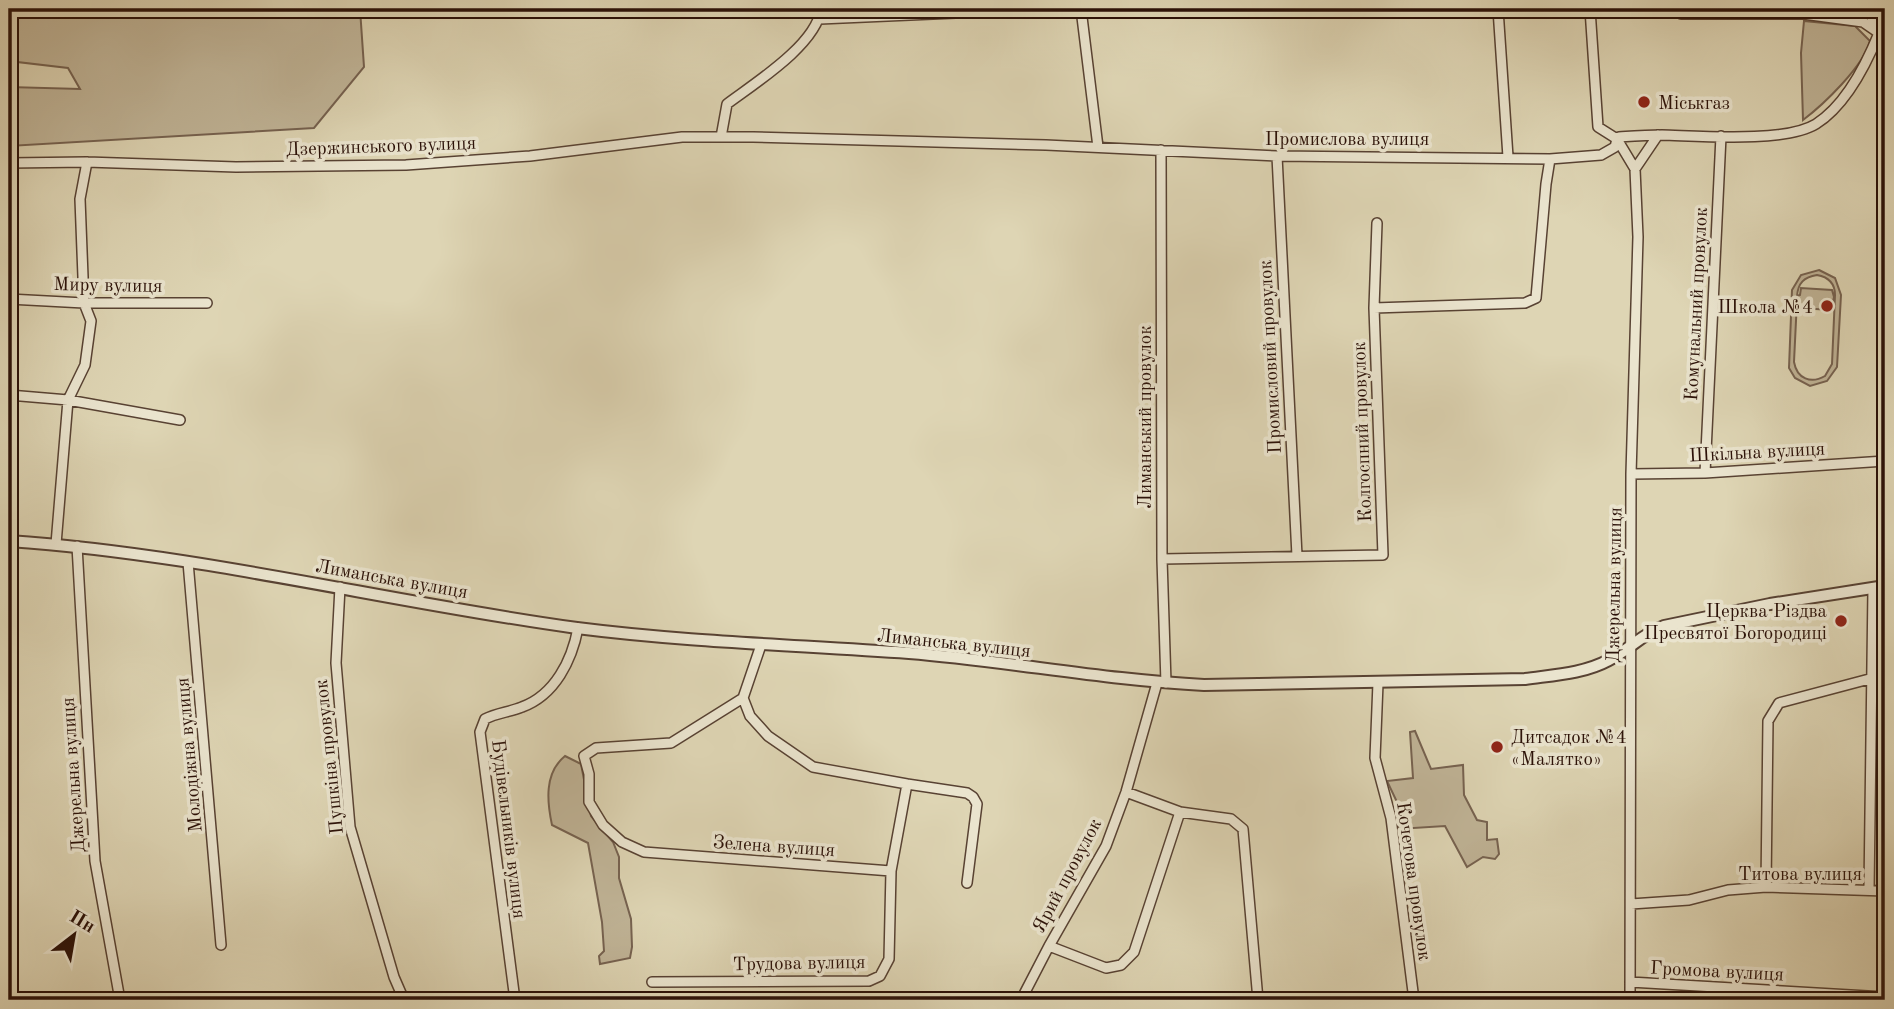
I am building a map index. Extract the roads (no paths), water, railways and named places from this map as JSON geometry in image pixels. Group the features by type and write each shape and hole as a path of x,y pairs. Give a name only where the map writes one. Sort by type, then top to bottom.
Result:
{"street":[{"path":"721,137 727,104 792,55 820,19 821,9"},
{"path":"820,19 1046,9"},
{"path":"1081,9 1098,147"},
{"path":"1498,9 1508,157"},
{"path":"1590,9 1598,127 1617,139 1635,169 1658,135"},
{"path":"1867,9 1882,31 1885,41"},
{"path":"1681,14 1803,11 1863,22 1882,31"},
{"name":"Промислова вулиця","path":"753,136 1098,147 1277,156 1550,159 1601,155 1615,147 1617,139 1658,135 1790,135 1815,125 1836,108 1869,58 1882,31"},
{"name":"Дзержинського вулиця","path":"9,163 86,162 236,167 406,164 530,156 682,137 753,136"},
{"name":"Комунальний провулок","path":"1705,473 1721,136"},
{"name":"Лиманський провулок","path":"1161,150 1162,683"},
{"name":"Промисловий провулок","path":"1277,156 1297,556"},
{"path":"1374,308 1525,303 1536,298 1550,159"},
{"path":"56,544 68,400 85,365 91,321 84,303 80,199 86,162"},
{"name":"Джерельна вулиця","path":"1630,1000 1631,474 1638,296 1635,169"},
{"name":"Колгоспний провулок","path":"1297,556 1383,555 1374,308 1377,223"},
{"name":"Миру вулиця","path":"9,299 84,303 207,303"},
{"path":"9,395 68,400 180,419"},
{"name":"Шкільна вулиця","path":"1631,474 1705,473 1885,461"},
{"name":"Лиманська вулиця","path":"9,541 77,546 188,562 578,628 761,645 910,653 1162,683 1204,685 1525,679 1565,674 1599,664 1649,631 1664,626 1770,604 1885,586"},
{"name":"Джерельна вулиця","path":"77,546 95,861 120,1000"},
{"path":"1162,559 1297,556"},
{"name":"Молодіжна вулиця","path":"188,562 222,945"},
{"name":"Пушкіна провулок","path":"340,586 336,663 349,827 394,977 404,1000"},
{"path":"1869,890 1873,588"},
{"name":"Будівельників вулиця","path":"515,1000 480,732 485,719 524,707 554,686 569,659 578,628"},
{"path":"761,645 743,698 750,716 768,736 813,766 967,793 974,797 977,804 967,883"},
{"path":"1766,887 1768,720 1779,703 1873,678"},
{"name":"Ярий провулок","path":"1021,1000 1106,846 1162,683"},
{"name":"Кочетова провулок","path":"1378,683 1375,758 1391,818 1414,1000"},
{"name":"Зелена вулиця","path":"743,698 671,743 596,748 584,756 589,774 589,802 603,825 622,842 644,852 891,871"},
{"path":"891,871 907,784"},
{"path":"1126,792 1180,812 1231,819 1242,829 1258,1000"},
{"path":"1049,946 1106,968 1122,965 1133,952 1180,812"},
{"name":"Трудова вулиця","path":"652,982 869,981 880,976 889,959 891,871"},
{"name":"Титова вулиця","path":"1631,904 1689,900 1728,890 1766,887 1885,891"},
{"name":"Громова вулиця","path":"1630,982 1885,997"}],"place":[{"name":"Міськгаз","path":"1644,102"},
{"name":"Школа №4","path":"1827,306"},
{"name":"Церква Різдва Пресвятої Богородиці","path":"1841,621"},
{"name":"Дитсадок №4 «Малятко»","path":"1497,747"}]}
